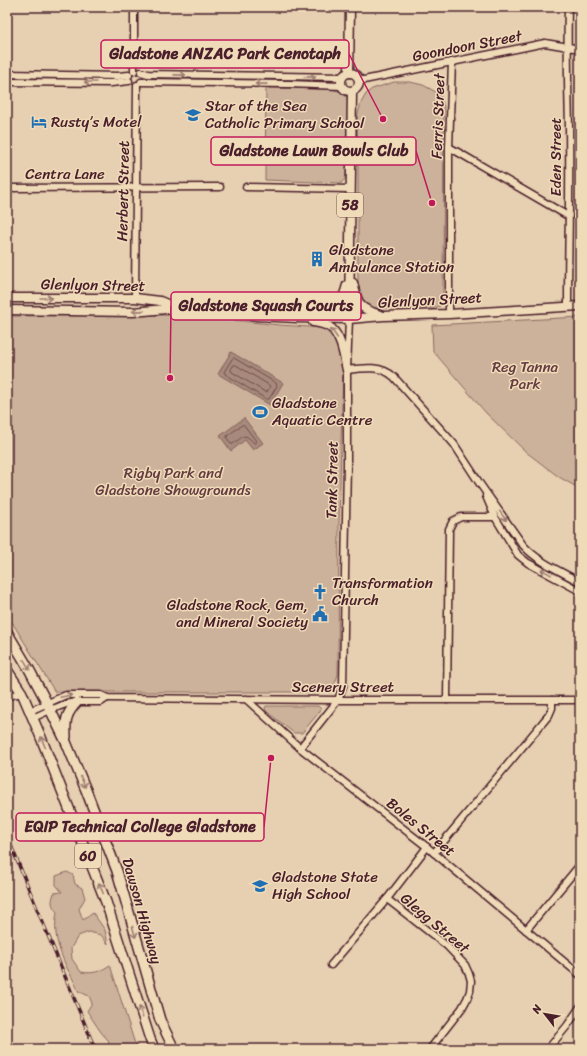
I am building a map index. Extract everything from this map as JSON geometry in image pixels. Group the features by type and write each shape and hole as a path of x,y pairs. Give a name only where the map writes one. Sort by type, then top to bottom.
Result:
{"highway":[{"name":"Dawson Highway","path":"7,632 49,706 86,790 117,871 156,1008 165,1032 174,1049"},
{"name":"Dawson Highway","path":"7,670 22,693 31,714 106,902 154,1049"},
{"path":"66,742 66,720 70,710 77,702"}],"main road":[{"path":"346,75 354,74 357,76 359,81 357,88 352,91 345,90 341,81 346,75 350,7"},
{"name":"Tank Street","path":"349,318 352,91"},
{"path":"350,270 360,305 366,310 383,316"},
{"path":"297,318 325,313 335,309 345,294 350,270"},
{"name":"Glenlyon Street","path":"7,298 135,298 160,301 176,308"},
{"name":"Glenlyon Street","path":"7,310 133,312 176,308 222,311 257,316 349,318 580,306"},
{"path":"297,318 325,324 331,328 341,344 347,370"}],"street":[{"path":"134,7 131,75 133,84 289,84 342,86"},
{"name":"Eden Street","path":"568,7 568,307"},
{"name":"Goondoon Street","path":"359,81 545,43 580,49"},
{"name":"Ferris Street","path":"449,314 449,147 452,62"},
{"path":"7,82 111,82 131,75 136,70 148,74 346,75"},
{"path":"139,84 143,77 141,72"},
{"path":"7,74 131,75"},
{"name":"Herbert Street","path":"135,298 139,84"},
{"path":"449,147 568,216"},
{"name":"Centra Lane","path":"7,188 220,187"},
{"path":"246,187 350,189"},
{"path":"257,316 262,301"},
{"name":"Tank Street","path":"338,700 343,686 349,318"},
{"path":"347,370 374,368 390,374 454,444 523,545 540,559 580,582"},
{"path":"480,484 495,517 518,555 580,591"},
{"path":"447,700 449,529 453,521 461,517 495,517"},
{"path":"7,696 22,693"},
{"name":"Scenery Street","path":"31,714 49,706 60,697 73,695 101,695 107,698 580,700"},
{"name":"Scenery Street","path":"49,706 77,702 101,702 107,698"},
{"name":"Boles Street","path":"246,699 300,748 427,847 580,975"},
{"path":"300,748 338,700"},
{"path":"434,853 549,715 552,708 552,700"},
{"path":"331,965 387,899 427,847"},
{"path":"526,930 580,865"},
{"name":"Glegg Street","path":"387,899 447,946 465,965 469,974 471,981 467,999 462,1008 430,1049"},
{"path":"548,1049 580,1007"}],"green space":[{"path":"394,82 410,82 423,85 436,92 441,97 444,107 443,294 440,306 434,308 372,308 366,304 358,289 357,117 361,103 366,94 372,89"},
{"path":"266,88 328,89 341,92 345,95 349,104 346,175 341,183 265,180"},
{"name":"Rigby Park and Gladstone Showgrounds","path":"182,315 324,328 332,334 340,344 343,365 339,525 338,674 336,682 330,689 319,692 55,692 7,614 7,316"},
{"name":"Reg Tanna Park","path":"580,317 580,489 559,477 526,452 486,413 433,351 432,325"},
{"path":"266,706 318,706 321,709 302,733 294,733 266,711"},
{"path":"67,872 73,875 75,884 82,888 85,898 79,909 83,920 93,913 105,930 108,944 101,935 89,932 78,936 71,948 72,959 81,972 96,972 110,965 134,1041 139,1049 107,1049 109,1041 100,1031 87,1011 92,1003 89,996 78,991 64,961 57,941 57,912 52,901 54,893 62,892 56,885 56,876"}],"water":[{"path":"231,352 283,383 270,405 218,374"},
{"path":"244,418 263,443 253,450 245,440 231,451 220,436"}],"railway":[{"path":"7,836 95,1049"}],"place":[{"name":"Star of the Sea Catholic Primary School","path":"193,115"},
{"name":"Gladstone ANZAC Park Cenotaph","path":"383,119"},
{"name":"Rusty’s Motel","path":"39,122"},
{"name":"Gladstone Lawn Bowls Club","path":"432,203"},
{"name":"Gladstone Ambulance Station","path":"317,259"},
{"name":"Gladstone Squash Courts","path":"170,378"},
{"name":"Gladstone Aquatic Centre","path":"260,412"},
{"name":"Transformation Church","path":"320,592"},
{"name":"Gladstone Rock, Gem, and Mineral Society","path":"320,614"},
{"name":"EQIP Technical College Gladstone","path":"271,758"},
{"name":"Gladstone State High School","path":"260,886"}]}
